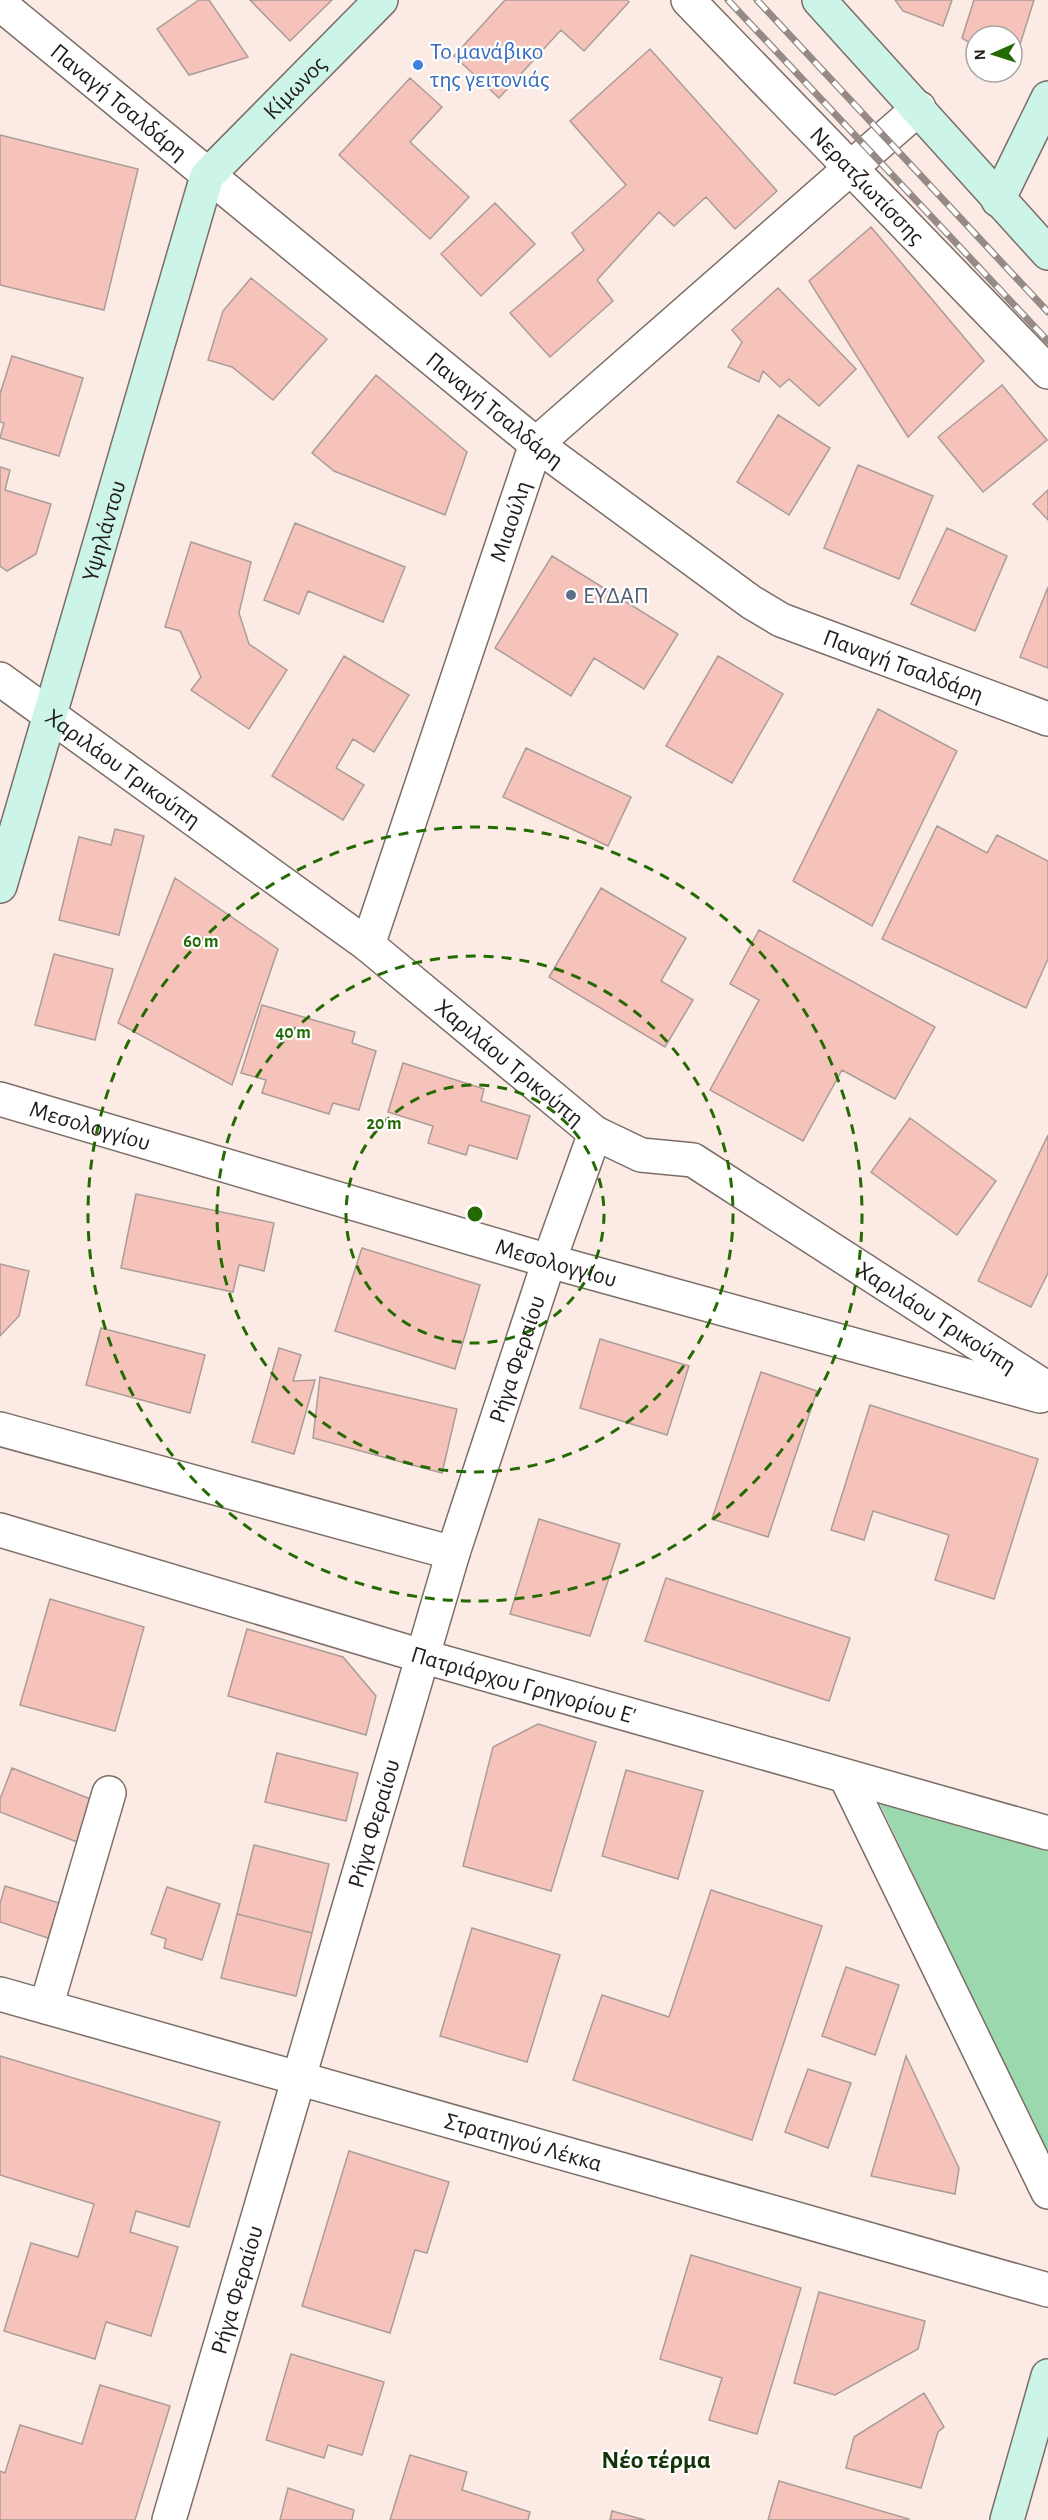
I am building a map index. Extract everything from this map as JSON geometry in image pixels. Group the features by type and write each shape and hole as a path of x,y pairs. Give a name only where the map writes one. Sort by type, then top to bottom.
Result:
{"street":[{"name":"Κίμωνος","path":"207,176 381,0"},
{"name":"Νερατζιωτίσσης","path":"688,0 1048,372"},
{"path":"819,0 1048,253"},
{"name":"Παναγή Τσαλδάρη","path":"0,4 536,444 751,602 780,620 1048,719"},
{"path":"998,200 1048,98"},
{"name":"Μιαούλη","path":"368,945 536,444 850,166 919,108"},
{"name":"Υψηλάντου","path":"0,886 207,176"},
{"name":"Χαριλάου Τρικούπη","path":"0,679 368,945 595,1133 641,1155 693,1160 1048,1389"},
{"name":"Μεσολογγίου","path":"0,1099 549,1261 1048,1398"},
{"name":"Ρήγα Φεραίου","path":"169,2520 453,1553 549,1261 595,1133"},
{"path":"0,1429 453,1553"},
{"name":"Πατριάρχου Γρηγορίου Ε'","path":"0,1530 424,1657 1048,1833"},
{"path":"846,1777 1048,2192"},
{"path":"46,2007 109,1793"},
{"name":"Στρατηγού Λέκκα","path":"0,1994 1048,2290"},
{"path":"1007,2520 1048,2376"}],"green space":[{"path":"877,1798 1048,1851 1048,2158"}],"building":[{"path":"199,0 209,0 248,57 189,75 157,29"},
{"path":"250,0 332,0 290,41"},
{"path":"505,0 627,0 629,2 584,51 561,30 499,98 454,56"},
{"path":"895,0 952,0 943,26 903,11"},
{"path":"974,0 1034,0 1024,32 1024,24 966,24"},
{"path":"650,49 777,191 735,229 706,197 674,226 659,212 597,280 613,301 550,357 510,313 584,250 572,233 626,185 570,121"},
{"path":"410,78 442,107 410,142 469,197 430,239 339,155"},
{"path":"0,135 138,169 104,310 0,285"},
{"path":"495,203 535,244 481,296 441,254"},
{"path":"871,227 984,361 908,437 809,281"},
{"path":"251,278 327,339 273,400 232,367 208,360 223,311"},
{"path":"778,288 856,369 819,406 789,379 780,387 763,371 759,382 728,367 742,342 732,330"},
{"path":"12,356 83,378 59,456 0,438 4,423 0,422 0,394"},
{"path":"376,375 467,452 445,515 334,471 312,453"},
{"path":"1002,385 1047,440 983,492 938,437"},
{"path":"778,415 830,448 789,515 737,482"},
{"path":"858,465 933,496 899,579 824,548"},
{"path":"0,467 10,470 5,490 51,504 36,554 7,571 0,566"},
{"path":"1048,490 1048,520 1033,504"},
{"path":"295,523 405,567 383,622 308,591 299,614 264,600"},
{"path":"947,528 1007,556 975,631 911,604"},
{"path":"191,542 251,562 239,613 249,644 287,670 249,729 191,690 201,677 180,631 165,627"},
{"name":"ΕΥΔΑΠ","path":"552,556 678,634 644,689 594,658 571,696 495,648"},
{"path":"1048,587 1048,668 1020,657"},
{"path":"344,656 409,695 374,752 353,739 336,768 364,785 343,820 272,776"},
{"path":"718,656 783,694 732,783 666,746"},
{"path":"878,709 957,751 872,926 793,881"},
{"path":"526,748 631,797 608,846 503,797"},
{"path":"937,826 987,853 997,835 1048,861 1048,959 1026,1008 882,939"},
{"path":"115,829 144,836 119,935 59,920 79,837 111,845"},
{"path":"175,878 278,949 232,1085 118,1023"},
{"path":"601,888 686,938 661,981 693,1000 665,1047 549,977"},
{"path":"759,930 935,1027 895,1099 842,1070 803,1141 710,1090 759,1000 730,984"},
{"path":"54,954 113,969 95,1040 35,1025"},
{"path":"262,1005 355,1032 352,1043 376,1051 359,1110 333,1103 329,1114 262,1093 266,1080 241,1073"},
{"path":"403,1063 484,1089 481,1101 530,1116 517,1159 469,1145 466,1155 428,1143 433,1126 388,1112"},
{"path":"910,1118 996,1181 957,1235 871,1172"},
{"path":"1048,1135 1048,1273 1031,1307 978,1281"},
{"path":"136,1194 274,1223 264,1271 239,1265 233,1292 121,1268"},
{"path":"362,1248 480,1285 455,1369 335,1331"},
{"path":"0,1264 29,1271 19,1316 0,1336"},
{"path":"101,1328 205,1355 190,1413 86,1385"},
{"path":"600,1339 689,1366 667,1435 580,1408"},
{"path":"279,1348 301,1355 293,1381 315,1380 294,1454 252,1442"},
{"path":"761,1372 817,1391 768,1537 712,1519"},
{"path":"320,1377 457,1409 442,1473 313,1438"},
{"path":"870,1405 1038,1459 994,1599 935,1580 949,1535 873,1511 864,1540 831,1530"},
{"path":"539,1519 620,1544 590,1636 510,1614"},
{"path":"666,1578 850,1638 829,1701 645,1641"},
{"path":"50,1599 144,1627 115,1731 20,1705"},
{"path":"247,1629 343,1657 376,1696 366,1735 228,1696"},
{"path":"538,1724 596,1742 551,1891 463,1866 493,1747"},
{"path":"277,1753 358,1773 346,1821 265,1802"},
{"path":"12,1768 93,1800 77,1842 0,1812 0,1799"},
{"path":"626,1770 703,1791 678,1879 602,1856"},
{"path":"254,1845 329,1864 312,1933 237,1914"},
{"path":"5,1886 62,1904 51,1939 0,1922 0,1904"},
{"path":"167,1887 220,1904 202,1960 164,1948 166,1939 151,1934"},
{"path":"711,1890 822,1926 752,2140 573,2080 602,1995 669,2017"},
{"path":"237,1914 312,1933 296,1996 221,1978"},
{"path":"472,1928 560,1955 527,2062 440,2036"},
{"path":"846,1967 899,1985 875,2055 822,2036"},
{"path":"0,2056 220,2122 189,2227 136,2211 130,2232 178,2247 151,2336 106,2322 95,2359 4,2331 31,2243 78,2257 94,2204 0,2175"},
{"path":"906,2056 959,2168 955,2194 871,2176"},
{"path":"808,2069 851,2083 828,2148 785,2132"},
{"path":"349,2151 449,2182 427,2253 415,2250 390,2333 302,2306"},
{"path":"691,2255 801,2288 757,2434 709,2420 722,2378 660,2359"},
{"path":"819,2292 925,2321 918,2349 835,2395 794,2383"},
{"path":"291,2354 384,2382 362,2455 328,2445 324,2458 266,2440"},
{"path":"100,2385 170,2406 135,2520 0,2520 0,2471 5,2473 20,2425 82,2444"},
{"path":"924,2393 944,2427 938,2432 921,2488 846,2468 854,2437"},
{"path":"410,2455 467,2472 462,2490 530,2512 528,2520 390,2520"},
{"path":"779,2481 909,2519 768,2520"},
{"path":"288,2488 354,2510 352,2520 280,2520"},
{"path":"612,2511 645,2520 610,2520"}],"railway":[{"path":"728,0 1048,341"},
{"path":"757,0 1048,312"}],"place":[{"name":"Το μανάβικο της γειτονιάς","path":"418,65"},
{"name":"ΕΥΔΑΠ","path":"571,595"}],"district":[{"name":"Νέο τέρμα","path":"656,2459"}]}
